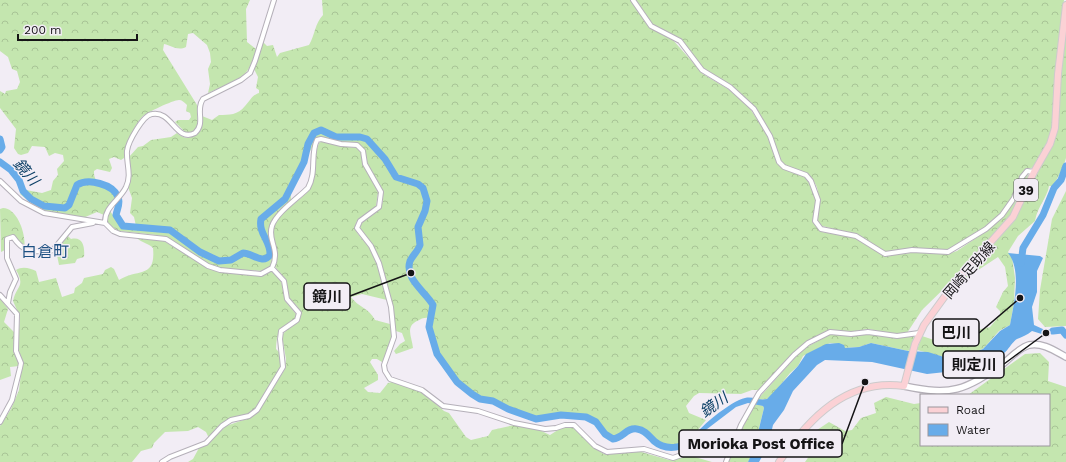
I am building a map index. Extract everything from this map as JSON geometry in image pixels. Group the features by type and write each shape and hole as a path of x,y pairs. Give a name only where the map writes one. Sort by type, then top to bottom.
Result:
{"main road":[{"name":"岡崎足助線","path":"905,383 919,333 956,282 1013,218 1034,172 1050,144 1055,128 1058,74 1066,5"},
{"path":"779,462 812,419 831,403 871,386 905,383 942,391 966,387 1029,345 1044,346 1066,357"}],"street":[{"path":"105,223 107,210 126,189 129,174 128,147 142,121 152,114 161,114 168,117 181,133 188,135 195,133 200,125 199,106 203,99 241,80 253,69 274,0"},
{"path":"633,0 651,26 680,41 702,70 734,90 754,110 770,136 779,162 784,167 806,175 811,181 818,200 815,221 821,229 856,236 885,254 912,250 948,252 986,230 1008,209 1024,174 1028,171 1034,172"},
{"path":"0,181 21,201 44,213 105,223 113,231 120,234 166,239 208,266 220,270 261,274 272,268 276,255 271,234 275,219 308,188 311,183 314,173 315,146 317,140 321,139 341,144 357,145 363,151 365,164 381,196 379,207 360,221 357,228 371,246 379,263 391,307 394,337 384,365 384,371 390,379 422,390 443,406 478,411 514,423 546,429 556,428 565,424 574,425 595,446 607,452 644,449 673,458 712,444 731,450"},
{"path":"8,304 10,292 16,279 7,258 7,238 13,237 21,248 30,252 50,251 75,225 105,223"},
{"path":"162,462 170,456 206,443 222,426 231,420 252,414 260,407 280,374 284,363 280,335 284,328 298,320 299,313 287,299 284,281 272,268"},
{"path":"0,295 17,314 16,351 20,363 12,400 0,422"},
{"path":"726,462 741,425 757,396 801,348 826,333 834,332 851,334 868,332 897,336 919,333"}],"green space":[{"path":"0,0 250,0 246,9 247,42 256,49 253,60 245,74 233,82 208,93 210,84 208,69 211,62 207,45 193,33 188,34 186,47 178,48 164,44 163,50 197,105 198,126 192,133 186,133 175,122 178,120 189,120 191,117 190,113 186,111 187,105 181,100 171,102 142,117 128,142 124,158 121,160 114,157 109,159 112,168 110,172 97,169 94,171 96,180 116,198 104,215 97,212 83,218 50,214 20,194 26,190 42,193 51,190 53,181 58,175 57,169 64,161 63,155 55,153 49,156 45,147 32,146 28,153 21,155 18,154 14,148 16,129 0,108 0,91 5,94 6,91 17,89 20,82 17,71 12,69 8,57 0,51"},
{"path":"322,0 631,0 648,26 673,40 703,74 728,89 747,104 768,136 777,163 783,169 804,176 809,181 816,200 814,224 822,232 853,237 885,255 924,252 948,254 957,251 988,230 1003,216 1015,201 1025,177 1028,175 1030,176 1013,214 960,273 922,310 907,333 895,334 868,329 852,332 831,330 824,332 801,346 760,390 752,390 741,394 699,393 694,396 686,406 689,413 706,420 687,443 679,446 662,444 642,428 630,427 620,436 610,437 597,421 587,416 559,413 536,418 473,394 458,381 438,353 431,335 430,318 422,318 413,323 410,333 413,348 396,354 394,351 405,341 402,333 396,331 387,283 380,262 360,229 361,224 380,208 383,202 383,195 381,187 366,159 365,150 356,142 340,142 321,137 316,139 314,145 299,166 293,178 291,186 291,200 278,213 271,224 270,228 274,251 272,262 265,271 221,269 208,264 168,238 157,235 119,231 109,225 106,218 110,211 122,228 149,230 151,228 136,226 134,217 130,213 132,198 128,187 131,177 129,157 138,147 143,146 151,140 171,137 177,133 186,138 192,137 201,130 202,116 212,120 219,115 233,114 242,109 256,94 259,93 259,90 256,88 258,77 254,69 263,42 267,46 273,45 277,57 280,53 309,45 318,22 323,15"},
{"path":"635,0 1064,0 1053,126 1050,136 1035,167 1027,169 1021,174 1013,197 1001,213 986,228 950,250 885,252 856,235 819,225 817,213 818,195 815,183 807,175 782,163 774,142 750,103 731,86 703,70 680,38 653,26"},
{"path":"1066,17 1066,158 1063,168 1053,186 1049,186 1035,221 1018,236 1008,252 1012,257 1015,278 1014,303 1010,325 999,331 983,349 968,355 944,357 917,350 922,336 937,341 944,341 959,334 990,327 1000,315 1000,311 996,307 1003,292 1008,286 1005,267 998,257 963,280 1015,219 1049,150 1060,90"},
{"path":"323,141 340,146 358,148 361,152 363,164 378,192 376,207 357,221 356,228 358,235 369,247 375,259 387,300 362,294 351,297 370,313 375,320 390,324 392,334 392,339 387,353 382,362 377,359 372,359 370,362 378,375 378,380 364,388 368,392 380,393 388,383 392,382 418,390 444,411 449,413 466,437 471,440 488,436 492,430 514,425 537,429 550,435 561,428 571,427 576,429 593,447 604,454 638,451 669,460 688,455 712,462 188,462 193,459 199,448 210,442 226,426 249,418 260,409 285,369 286,359 282,336 287,330 296,324 301,314 297,306 289,299 285,278 275,267 277,256 273,235 278,219 287,209 304,196 312,185 315,175 317,148 319,143"},
{"path":"1066,191 1066,326 1045,327 1038,319 1040,290 1052,219"},
{"path":"0,209 8,209 17,218 23,231 25,244 24,249 10,236 5,240 5,250 1,252"},
{"path":"68,236 71,239 78,239 81,241 84,250 84,257 77,259 75,263 59,265 56,250"},
{"path":"145,237 164,241 215,271 261,276 272,271 281,280 285,301 297,315 296,319 280,330 277,338 276,349 281,354 282,367 256,409 247,415 234,417 224,422 209,438 206,432 198,427 188,431 165,432 154,443 152,448 141,451 132,462 0,462 0,426 11,409 19,390 22,366 18,345 20,317 13,301 20,283 16,270 26,268 36,271 39,282 56,278 62,297 74,293 75,288 82,283 84,278 103,274 105,270 111,267 114,269 119,280 126,276 149,269 152,264 153,248 137,238"},
{"path":"0,298 8,309 4,322 14,332 14,346 19,366 10,367 11,376 0,380"},
{"path":"831,334 849,336 867,334 913,335 914,338 910,350 908,351 871,343 859,347 844,348 844,345 830,343 803,356 798,366 790,373 774,393 767,399 757,400 803,349"},
{"path":"1040,353 1049,362 1048,381 1066,387 1066,462 805,462 819,442 817,430 829,422 845,431 852,430 861,418 876,413 874,403 886,397 914,404 920,403 920,446 1050,446 1050,394 969,394 1025,354"},
{"path":"755,404 763,406 764,408 752,456 748,462 728,462 743,425"}],"water":[{"path":"1008,253 1040,256 1043,258 1037,271 1037,292 1032,307 1034,325 1045,330 1059,328 1062,330 1045,335 1032,331 1014,341 1004,354 996,358 991,358 975,372 955,371 927,374 872,362 825,360 817,365 793,391 784,410 773,425 768,446 759,462 748,462 754,449 764,408 763,406 748,403 736,407 690,442 699,430 714,416 739,400 745,398 767,399 798,366 806,354 826,344 839,343 844,345 845,348 859,347 871,343 908,351 928,352 944,357 968,355 983,349 1000,331 1010,325 1015,297 1016,278 1015,268"}],"waterway":[{"name":"鏡川","path":"0,162 11,170 19,180 23,191 31,199 44,206 65,208 69,205 77,185 93,182 106,186 115,192 119,199 116,215 123,226 170,230 200,252 219,261 231,260 243,253 264,259 270,255 270,250 261,229 261,219 285,199 304,162 308,144 314,133 321,130 336,137 360,137 367,139 385,159 396,177 418,184 423,188 427,201 425,211 418,227 420,245 410,261 410,274 433,305 429,327 437,354 457,382 480,399 493,401 508,409 536,419 561,415 586,417 596,422 605,434 613,439 620,437 630,430 637,429 645,432 654,441 664,447 676,447 687,443 696,436"},
{"name":"鏡川","path":"0,139 2,147 0,150"},
{"path":"1021,263 1023,248 1043,215 1054,188 1061,180 1066,166"},
{"path":"1053,331 1062,330 1066,335"}],"place":[{"name":"鏡川","path":"411,273"},
{"name":"巴川","path":"1020,298"},
{"name":"則定川","path":"1046,333"},
{"name":"Morioka Post Office","path":"865,382"}],"district":[{"name":"白倉町","path":"45,251"}]}
